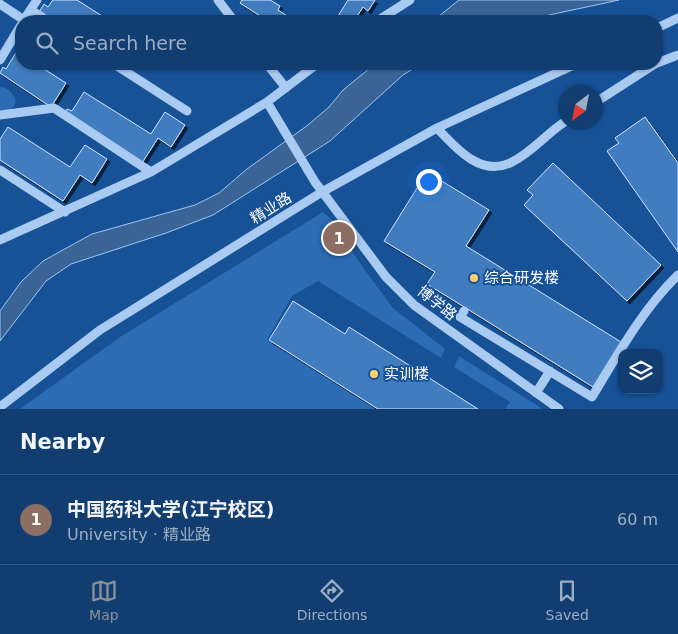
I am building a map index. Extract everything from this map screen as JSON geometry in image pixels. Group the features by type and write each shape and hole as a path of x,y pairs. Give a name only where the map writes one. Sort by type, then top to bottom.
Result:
{"street":[{"path":"28,15 36,0"},
{"path":"218,0 229,15"},
{"path":"386,15 410,0"},
{"path":"0,4 15,16"},
{"path":"31,10 39,15"},
{"path":"663,25 678,18"},
{"path":"0,60 15,35"},
{"path":"663,59 678,55"},
{"path":"123,70 187,111"},
{"path":"272,70 286,88"},
{"path":"0,240 151,172 266,102 310,70"},
{"name":"精业路","path":"0,407 100,330 322,192 437,128 563,70"},
{"path":"603,97 642,70"},
{"name":"博学路","path":"266,102 315,182 386,277 414,305 559,409"},
{"path":"0,115 54,108 151,172"},
{"path":"437,128 458,150 475,162 496,167 512,162 558,127"},
{"path":"0,170 65,212"},
{"path":"449,331 462,314 592,397 634,328 659,293 678,275"},
{"path":"536,392 550,371"}],"shaded area":[{"path":"459,0 619,0 549,15 440,15"},
{"path":"368,70 411,70 403,75 330,141 213,215 166,233 71,264 46,281 0,341 0,311 21,282 43,261 92,234 195,205 219,193 247,169 308,125 329,107 343,90"},
{"path":"0,87 9,90 14,97 15,104 8,112 0,113"},
{"path":"323,212 334,222 362,266 393,308 445,349 441,358 318,281 292,296 267,340 377,409 20,409 120,337"},
{"path":"459,356 542,409 505,409 510,402 454,367"}],"building":[{"path":"53,0 77,0 101,15 44,15 39,12 44,4 48,7"},
{"path":"242,0 270,0 280,6 278,10 286,15 259,15 240,3"},
{"path":"348,0 375,0 368,11 363,7 358,15 339,15"},
{"path":"15,54 15,70 45,70 66,83 51,107 0,73 3,67 6,69"},
{"path":"84,92 151,134 165,112 185,125 171,147 158,138 142,163 64,114 67,109 72,111"},
{"path":"645,117 678,163 678,252 607,151 619,143 615,138"},
{"path":"8,127 70,167 85,145 107,159 92,183 80,175 63,201 0,160 0,139"},
{"path":"553,163 661,265 627,301 524,205 533,195 527,190"},
{"name":"综合研发楼","path":"427,172 489,210 466,246 621,342 593,387 427,284 435,272 384,241"},
{"name":"实训楼","path":"293,301 345,334 349,327 478,409 378,409 269,340"}],"place":[{"name":"中国药科大学(江宁校区)","path":"339,238"},
{"name":"综合研发楼","path":"474,278"},
{"name":"实训楼","path":"374,374"}]}
